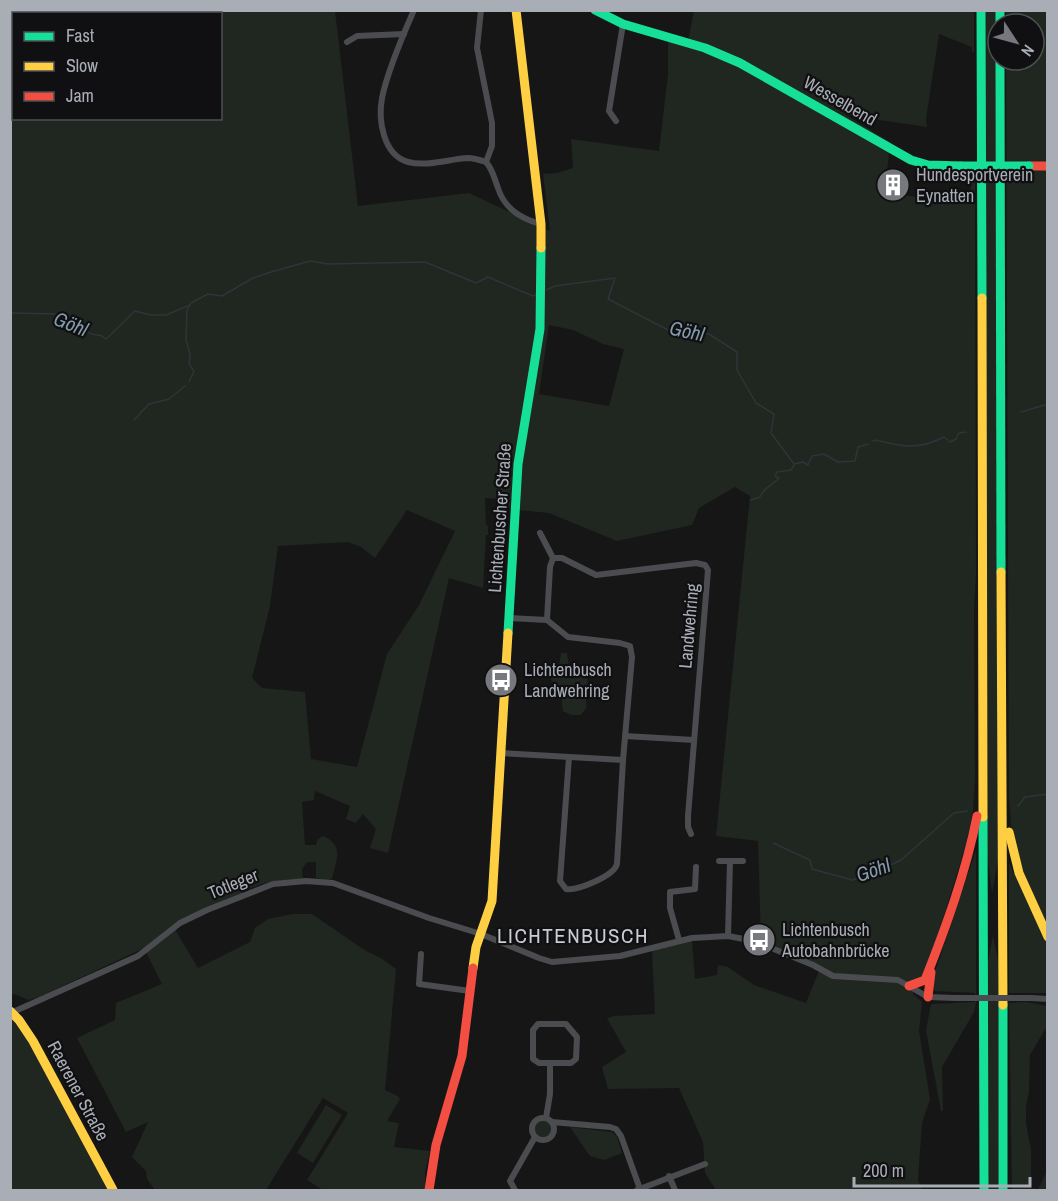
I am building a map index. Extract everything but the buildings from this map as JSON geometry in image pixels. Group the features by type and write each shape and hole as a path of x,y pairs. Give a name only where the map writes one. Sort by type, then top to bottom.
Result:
{"main road":[{"name":"Lichtenbuscher Straße","path":"429,1191 432,1164 465,1043 476,950 489,915 493,890 518,464 540,329 541,224 516,10"},
{"name":"Wesselbend","path":"595,10 623,24 705,48 740,63 910,160 928,165 1047,166"},
{"path":"981,10 984,1191"},
{"path":"1000,72 1003,1191"},
{"path":"909,986 925,980 933,962 969,856 977,804 983,786"},
{"path":"1002,808 1008,824 1018,875 1047,937"},
{"path":"928,997 933,962"},
{"path":"974,1025 983,987"},
{"name":"Raerener Straße","path":"12,1012 33,1041 113,1191"}],"street":[{"path":"414,10 382,96 383,128 388,146 398,157 418,164 471,158 486,162 493,170 504,202 517,214 541,224"},
{"path":"481,10 477,48 492,123 492,146 486,162"},
{"path":"616,121 609,111 623,24"},
{"path":"347,42 357,36 404,34"},
{"path":"540,533 553,558 550,567 547,620"},
{"name":"Landwehring","path":"553,558 562,558 596,575 696,563 705,565 709,576 688,816 688,827 691,834"},
{"path":"509,618 547,620 568,638 630,646 632,657 615,869 573,891 566,889 560,881 569,758"},
{"path":"625,736 694,740"},
{"path":"501,753 623,760"},
{"path":"719,861 742,861"},
{"path":"728,936 730,861"},
{"path":"679,940 670,908 670,892 695,889 696,867"},
{"name":"Totleger","path":"12,1012 138,956 189,918 273,884 306,881 333,883 429,918 481,934 539,958 560,962 620,956 679,940 728,936 754,941 813,965 833,976 851,979 894,979 928,997"},
{"path":"422,954 419,984 470,991"},
{"path":"928,997 1047,999"},
{"path":"538,1024 566,1024 577,1037 576,1059 572,1063 550,1063 539,1063 533,1059 532,1030 538,1024"},
{"path":"550,1063 549,1120 555,1130 549,1139 542,1140 535,1137 532,1130 539,1118 549,1120 610,1127 616,1130 621,1136 638,1190 669,1176 705,1164"},
{"path":"515,1191 510,1181 535,1137"},
{"path":"669,1176 675,1191"}],"shaded area":[{"path":"74,10 77,12 12,12 12,120 222,120 222,12 87,12 90,10 335,11 358,206 469,193 550,231 543,174 573,168 571,139 659,151 668,74 668,35 688,41 694,11 974,11 974,52 972,52 972,47 939,34 926,119 927,127 846,115 890,142 885,193 967,203 975,171 975,779 973,811 966,844 927,972 915,981 913,994 922,1002 919,1031 930,1099 922,1123 918,1180 922,1190 716,1190 705,1173 703,1142 679,1088 608,1089 602,1067 626,1052 607,1018 655,1014 652,951 692,940 695,979 717,975 718,965 728,967 754,985 806,1003 821,966 761,941 758,841 716,836 750,496 735,487 699,508 692,525 617,541 549,513 518,510 519,497 511,497 510,508 501,508 499,499 485,498 488,535 486,535 483,588 449,578 388,853 370,848 376,829 363,814 356,823 346,819 350,806 315,791 314,800 302,802 305,845 316,845 318,839 323,836 334,844 337,853 332,878 328,880 316,878 316,862 307,862 302,869 303,879 255,886 173,926 198,968 250,942 255,928 268,919 292,914 312,914 396,969 385,1090 400,1099 387,1121 399,1123 394,1147 430,1151 425,1172 425,1190 323,1190 307,1180 348,1113 323,1098 266,1190 155,1190 147,1179 146,1171 132,1157 148,1122 126,1132 77,1038 115,1020 116,1003 162,984 144,948 41,996 29,1000 11,995 11,11","holes":["549,325 573,330 603,344 624,349 609,406 539,394","407,510 455,531 419,605 387,654 357,767 311,759 305,692 262,688 252,678 270,606 278,546 348,542 361,547 375,558"]},
{"path":"984,11 996,11 986,12 986,72 996,72 998,861 992,893 987,853"},
{"path":"1048,11 1047,928 1026,882 1012,838 1009,797 1006,72 1046,72 1046,12 1006,12"},
{"path":"561,653 567,653 569,666 588,671 586,708 581,715 571,715 563,711 560,691 551,680 551,673 559,666"},
{"path":"976,850 976,1003 974,1012 942,1067 943,1111 941,1111 926,1030 931,1004 975,1002 975,993 934,991 933,978"},
{"path":"1009,863 1047,943 1047,993 1009,993"},
{"path":"993,936 999,966 998,1190 987,1190 988,960"},
{"path":"1026,1002 1047,1006 1047,1026 1030,1055 1026,1123 1031,1150 1031,1188 1038,1189 1047,1171 1047,1190 1012,1190 1009,1003"},
{"path":"10,1017 25,1032 108,1190 11,1190"},
{"path":"326,1105 342,1115 313,1163 297,1153"},
{"path":"540,1121 546,1121 551,1129 549,1135 540,1137 535,1132 535,1126"},
{"path":"570,1127 612,1132 617,1137 622,1153 604,1160 590,1156"}],"waterway":[{"name":"Göhl","path":"189,382 194,371 189,364 190,354 186,340 187,310 191,303 208,294 222,296 253,278 310,261 328,264 425,262 476,283 488,277 533,296 536,295"},
{"name":"Göhl","path":"546,290 555,286 615,278 608,299 670,331 709,334 737,352 737,370 756,403 774,414 771,433 794,464 803,462 808,465 812,456 824,454 838,462 855,461 858,447 868,444"},
{"name":"Göhl","path":"10,313 56,314 91,334 106,339 135,311 151,315 166,315 190,305"},
{"name":"Göhl","path":"134,420 149,404 169,399 185,386"},
{"name":"Göhl","path":"1021,412 1048,404"},
{"name":"Göhl","path":"873,441 918,446 944,437 950,442 956,439 959,433 966,432"},
{"path":"751,500 760,497 779,478 775,476 777,472 791,470 794,465"},
{"name":"Göhl","path":"1018,806 1025,797 1048,794"},
{"name":"Göhl","path":"773,843 810,860 812,869 852,880 867,876 901,860 954,813 967,811"}],"traffic: fast":[{"path":"595,10 623,24 705,48 740,63 911,160 928,165 961,166"},
{"path":"981,10 982,298"},
{"path":"1000,72 1001,572"},
{"path":"961,166 1029,166"},
{"path":"508,633 518,464 540,329 541,248"},
{"path":"983,817 984,1190"},
{"path":"1003,1005 1003,1190"}],"traffic: slow":[{"path":"516,10 541,224 541,248"},
{"path":"982,298 983,817"},
{"path":"1001,572 1003,1005"},
{"path":"473,968 476,947 492,901 508,633"},
{"path":"1009,832 1019,873 1048,937"},
{"path":"10,1011 33,1041 113,1190"}],"traffic: jam":[{"path":"1029,166 1048,166"},
{"path":"909,986 925,980 955,899 977,816"},
{"path":"429,1190 436,1145 462,1056 473,968"},
{"path":"928,997 931,972"}],"place":[{"name":"Hundesportverein Eynatten","path":"893,185"},
{"name":"Lichtenbusch Landwehring","path":"501,680"},
{"name":"Lichtenbusch Autobahnbrücke","path":"759,940"}],"district":[{"name":"LICHTENBUSCH","path":"573,936"}]}
